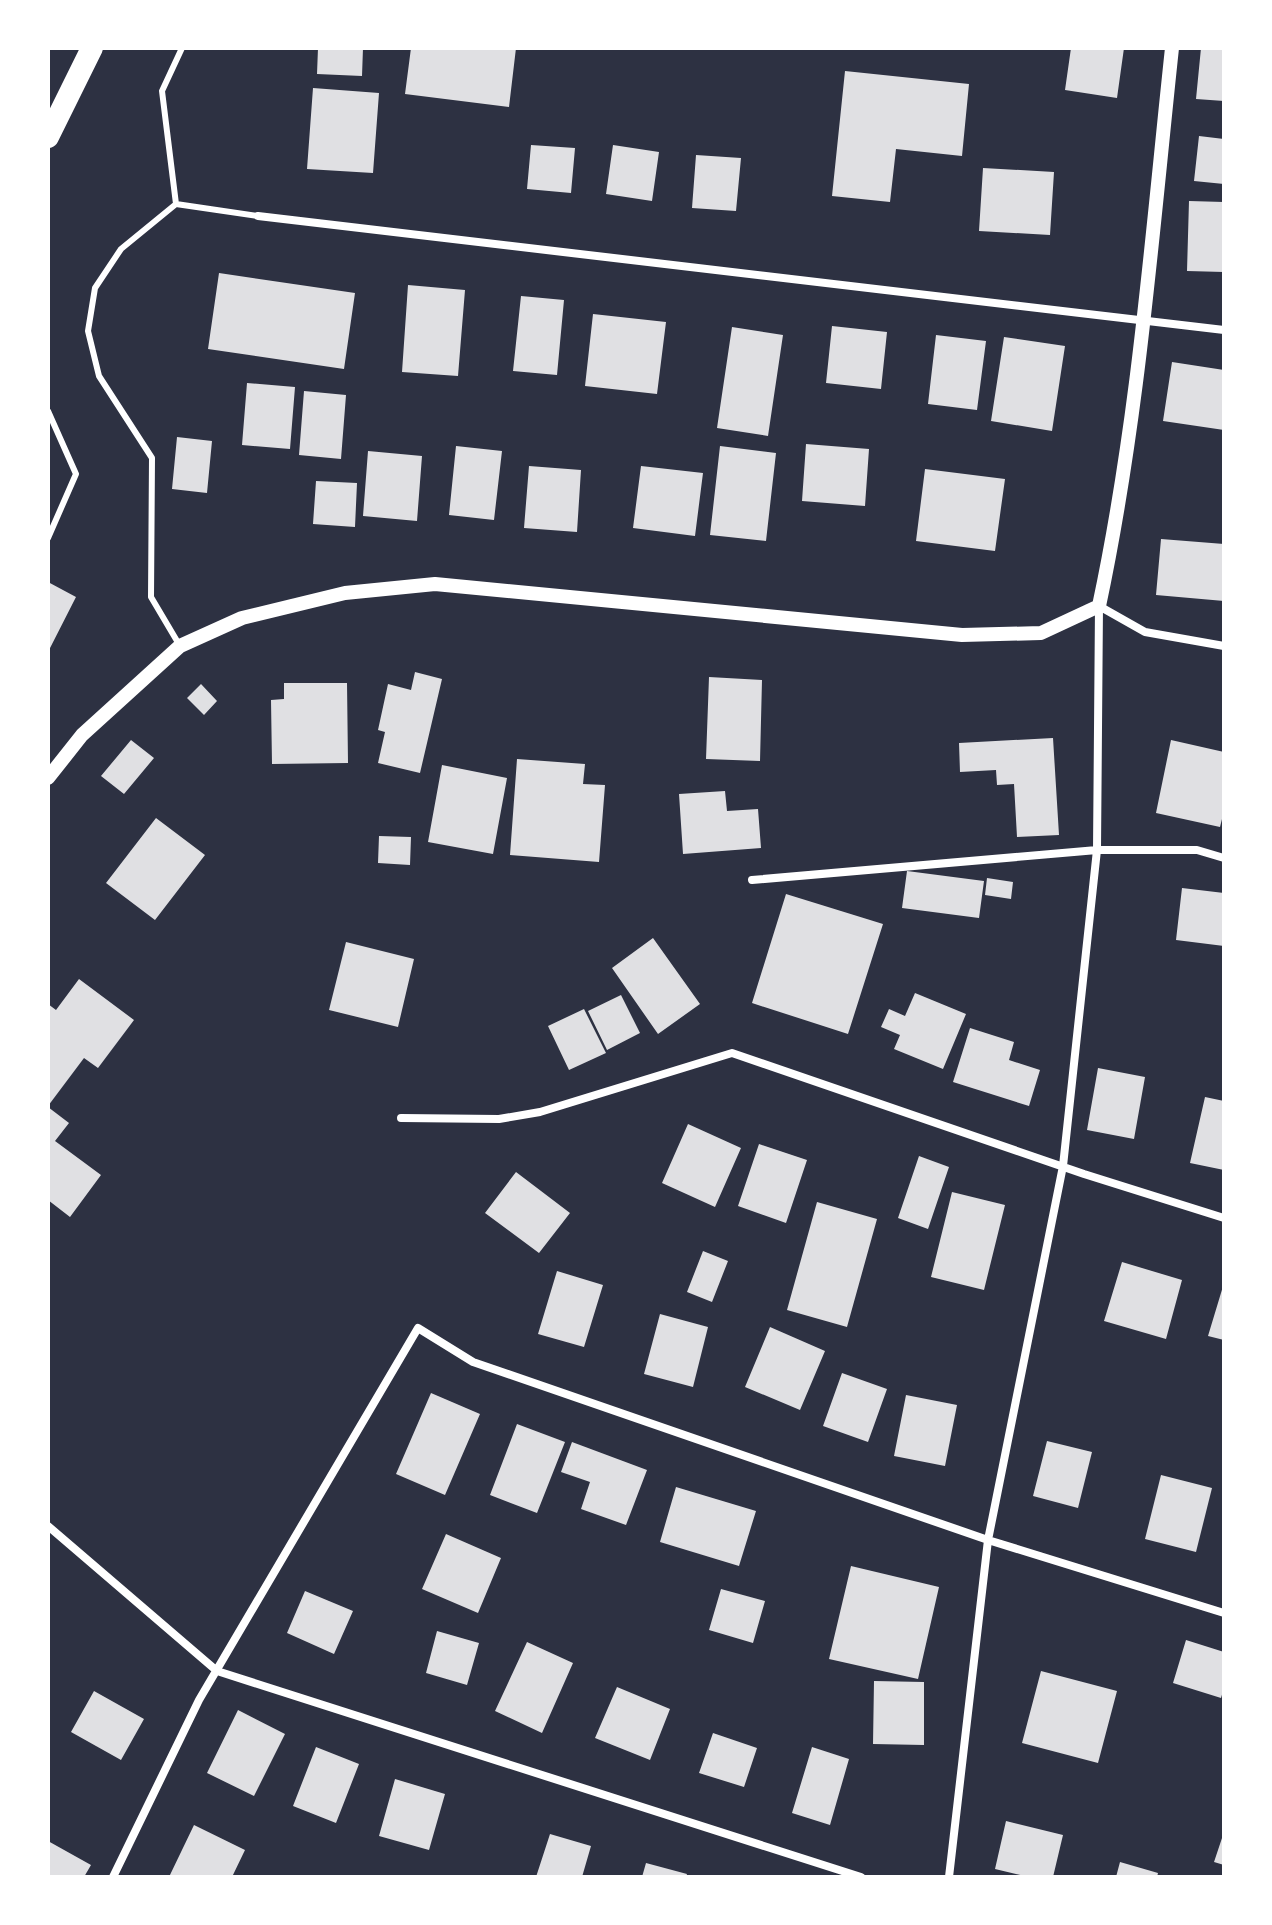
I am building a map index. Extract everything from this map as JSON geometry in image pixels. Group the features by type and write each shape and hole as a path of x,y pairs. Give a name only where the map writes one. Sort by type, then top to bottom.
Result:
{"highway":[{"path":"48,137 92,48"}],"street":[{"path":"949,1877 988,1540 1063,1166 1097,850 1099,606 1116,526 1143,322 1172,48"},
{"path":"258,216 1224,330"},
{"path":"48,778 82,735 180,646 242,618 345,593 435,584 962,635 1041,633 1099,606"},
{"path":"1099,606 1145,632 1224,646"},
{"path":"752,880 1097,850 1197,850 1224,858"},
{"path":"401,1118 499,1119 540,1112 732,1053 1224,1218"},
{"path":"113,1877 199,1700 418,1328 473,1362 988,1540 1224,1613"},
{"path":"48,1526 217,1671 861,1877"}],"lane":[{"path":"176,204 162,91 182,48"},
{"path":"180,646 151,597 152,458 99,376 88,331 95,288 121,249 176,204 258,216"},
{"path":"48,411 76,474 48,538"}],"building":[{"path":"318,48 363,48 362,76 317,74"},
{"path":"411,48 516,48 509,107 405,94"},
{"path":"1071,48 1124,48 1117,98 1065,90"},
{"path":"1201,48 1224,48 1224,101 1196,99"},
{"path":"845,71 969,84 962,156 896,149 890,202 832,196"},
{"path":"313,88 379,93 373,173 307,169"},
{"path":"1199,136 1224,139 1224,184 1194,181"},
{"path":"531,145 575,148 571,193 527,189"},
{"path":"613,145 659,152 652,201 606,194"},
{"path":"696,155 741,158 736,211 692,208"},
{"path":"983,168 1054,172 1050,235 979,231"},
{"path":"1189,201 1224,202 1224,272 1187,271"},
{"path":"219,273 355,293 344,369 208,349"},
{"path":"408,285 465,290 458,376 402,372"},
{"path":"521,296 564,300 557,375 513,371"},
{"path":"593,314 666,322 657,394 585,386"},
{"path":"832,326 887,332 881,389 826,383"},
{"path":"732,327 783,335 768,436 717,428"},
{"path":"936,335 986,341 977,410 928,404"},
{"path":"1004,337 1065,346 1052,431 991,421"},
{"path":"1172,362 1224,370 1224,430 1163,421"},
{"path":"247,383 295,387 290,449 242,445"},
{"path":"304,391 346,395 341,459 299,455"},
{"path":"177,437 212,441 207,493 172,489"},
{"path":"806,444 869,449 865,506 802,501"},
{"path":"456,446 502,451 494,520 449,515"},
{"path":"720,446 776,453 766,541 710,535"},
{"path":"368,451 422,456 417,521 363,516"},
{"path":"529,466 581,470 577,532 524,528"},
{"path":"641,466 703,473 695,536 633,528"},
{"path":"925,469 1005,479 995,551 916,541"},
{"path":"316,481 357,483 355,527 313,524"},
{"path":"1161,539 1224,544 1224,601 1156,595"},
{"path":"48,582 76,597 48,652"},
{"path":"415,672 442,679 420,773 378,763 385,732 378,730 388,684 411,690"},
{"path":"709,677 762,680 760,761 706,759"},
{"path":"284,683 347,683 348,763 272,764 271,700 284,699"},
{"path":"201,684 217,701 204,715 187,698"},
{"path":"1053,738 1059,835 1017,837 1014,784 997,785 996,770 960,772 959,743"},
{"path":"131,740 154,758 124,794 101,776"},
{"path":"1171,740 1224,752 1224,811 1220,827 1156,813"},
{"path":"517,759 585,764 583,784 605,785 599,862 510,855"},
{"path":"442,765 507,778 493,854 428,842"},
{"path":"725,791 727,811 758,809 761,848 683,854 679,794"},
{"path":"156,818 205,855 155,920 106,883"},
{"path":"379,836 411,837 410,865 378,863"},
{"path":"907,871 984,881 979,918 902,908"},
{"path":"987,878 1013,882 1011,899 985,895"},
{"path":"1182,888 1224,893 1224,946 1176,940"},
{"path":"786,894 883,924 848,1034 752,1003"},
{"path":"653,938 700,1004 658,1034 612,968"},
{"path":"346,942 414,959 398,1027 329,1010"},
{"path":"79,979 134,1020 98,1068 84,1058 48,1106 48,1004 56,1010"},
{"path":"915,993 966,1014 943,1069 894,1049 900,1035 881,1027 889,1009 905,1016"},
{"path":"621,995 640,1033 607,1050 588,1011"},
{"path":"584,1009 606,1053 569,1070 548,1026"},
{"path":"970,1028 1014,1042 1009,1060 1040,1070 1029,1106 953,1082"},
{"path":"1098,1068 1145,1077 1134,1139 1087,1130"},
{"path":"1205,1097 1224,1101 1224,1170 1190,1163"},
{"path":"48,1107 69,1123 55,1141 101,1175 70,1217 48,1200"},
{"path":"688,1124 741,1148 715,1207 662,1183"},
{"path":"759,1144 807,1160 786,1223 738,1206"},
{"path":"919,1156 949,1167 928,1229 898,1218"},
{"path":"516,1172 570,1213 539,1253 485,1213"},
{"path":"952,1192 1005,1205 984,1290 931,1277"},
{"path":"817,1202 877,1219 847,1327 787,1310"},
{"path":"703,1251 728,1261 712,1302 687,1292"},
{"path":"1122,1262 1182,1280 1166,1339 1104,1321"},
{"path":"557,1271 603,1285 584,1347 538,1334"},
{"path":"1224,1283 1224,1340 1208,1336"},
{"path":"660,1314 708,1327 693,1387 644,1374"},
{"path":"770,1327 825,1351 800,1410 745,1387"},
{"path":"842,1373 887,1389 868,1442 823,1426"},
{"path":"431,1393 480,1414 445,1495 396,1474"},
{"path":"906,1395 957,1405 945,1466 894,1456"},
{"path":"517,1424 565,1442 537,1513 490,1495"},
{"path":"1047,1441 1092,1452 1078,1508 1033,1496"},
{"path":"572,1442 647,1470 626,1525 581,1509 590,1482 561,1472"},
{"path":"1161,1475 1212,1488 1196,1552 1145,1539"},
{"path":"676,1487 756,1511 739,1566 660,1542"},
{"path":"446,1534 501,1558 478,1613 422,1589"},
{"path":"851,1566 939,1587 918,1679 829,1659"},
{"path":"721,1589 765,1601 753,1643 709,1630"},
{"path":"305,1591 353,1611 334,1654 287,1633"},
{"path":"437,1631 479,1643 467,1685 426,1673"},
{"path":"1186,1640 1224,1652 1221,1698 1173,1683"},
{"path":"527,1642 573,1663 542,1733 495,1711"},
{"path":"1041,1671 1117,1691 1098,1763 1022,1743"},
{"path":"874,1681 924,1682 924,1745 873,1744"},
{"path":"617,1687 670,1709 650,1760 595,1738"},
{"path":"94,1691 144,1719 121,1760 71,1732"},
{"path":"238,1710 285,1734 254,1796 207,1773"},
{"path":"713,1733 757,1748 744,1787 699,1773"},
{"path":"316,1747 359,1764 336,1823 293,1806"},
{"path":"812,1747 849,1759 830,1825 792,1813"},
{"path":"395,1779 445,1794 429,1850 379,1836"},
{"path":"1006,1821 1063,1835 1053,1877 1029,1877 995,1869"},
{"path":"194,1825 245,1850 232,1877 169,1877"},
{"path":"1224,1832 1224,1865 1214,1862"},
{"path":"550,1834 591,1846 582,1877 536,1877"},
{"path":"48,1841 91,1865 84,1877 48,1877"},
{"path":"1120,1862 1158,1873 1157,1877 1116,1877"},
{"path":"646,1863 687,1874 686,1877 642,1877"}]}
